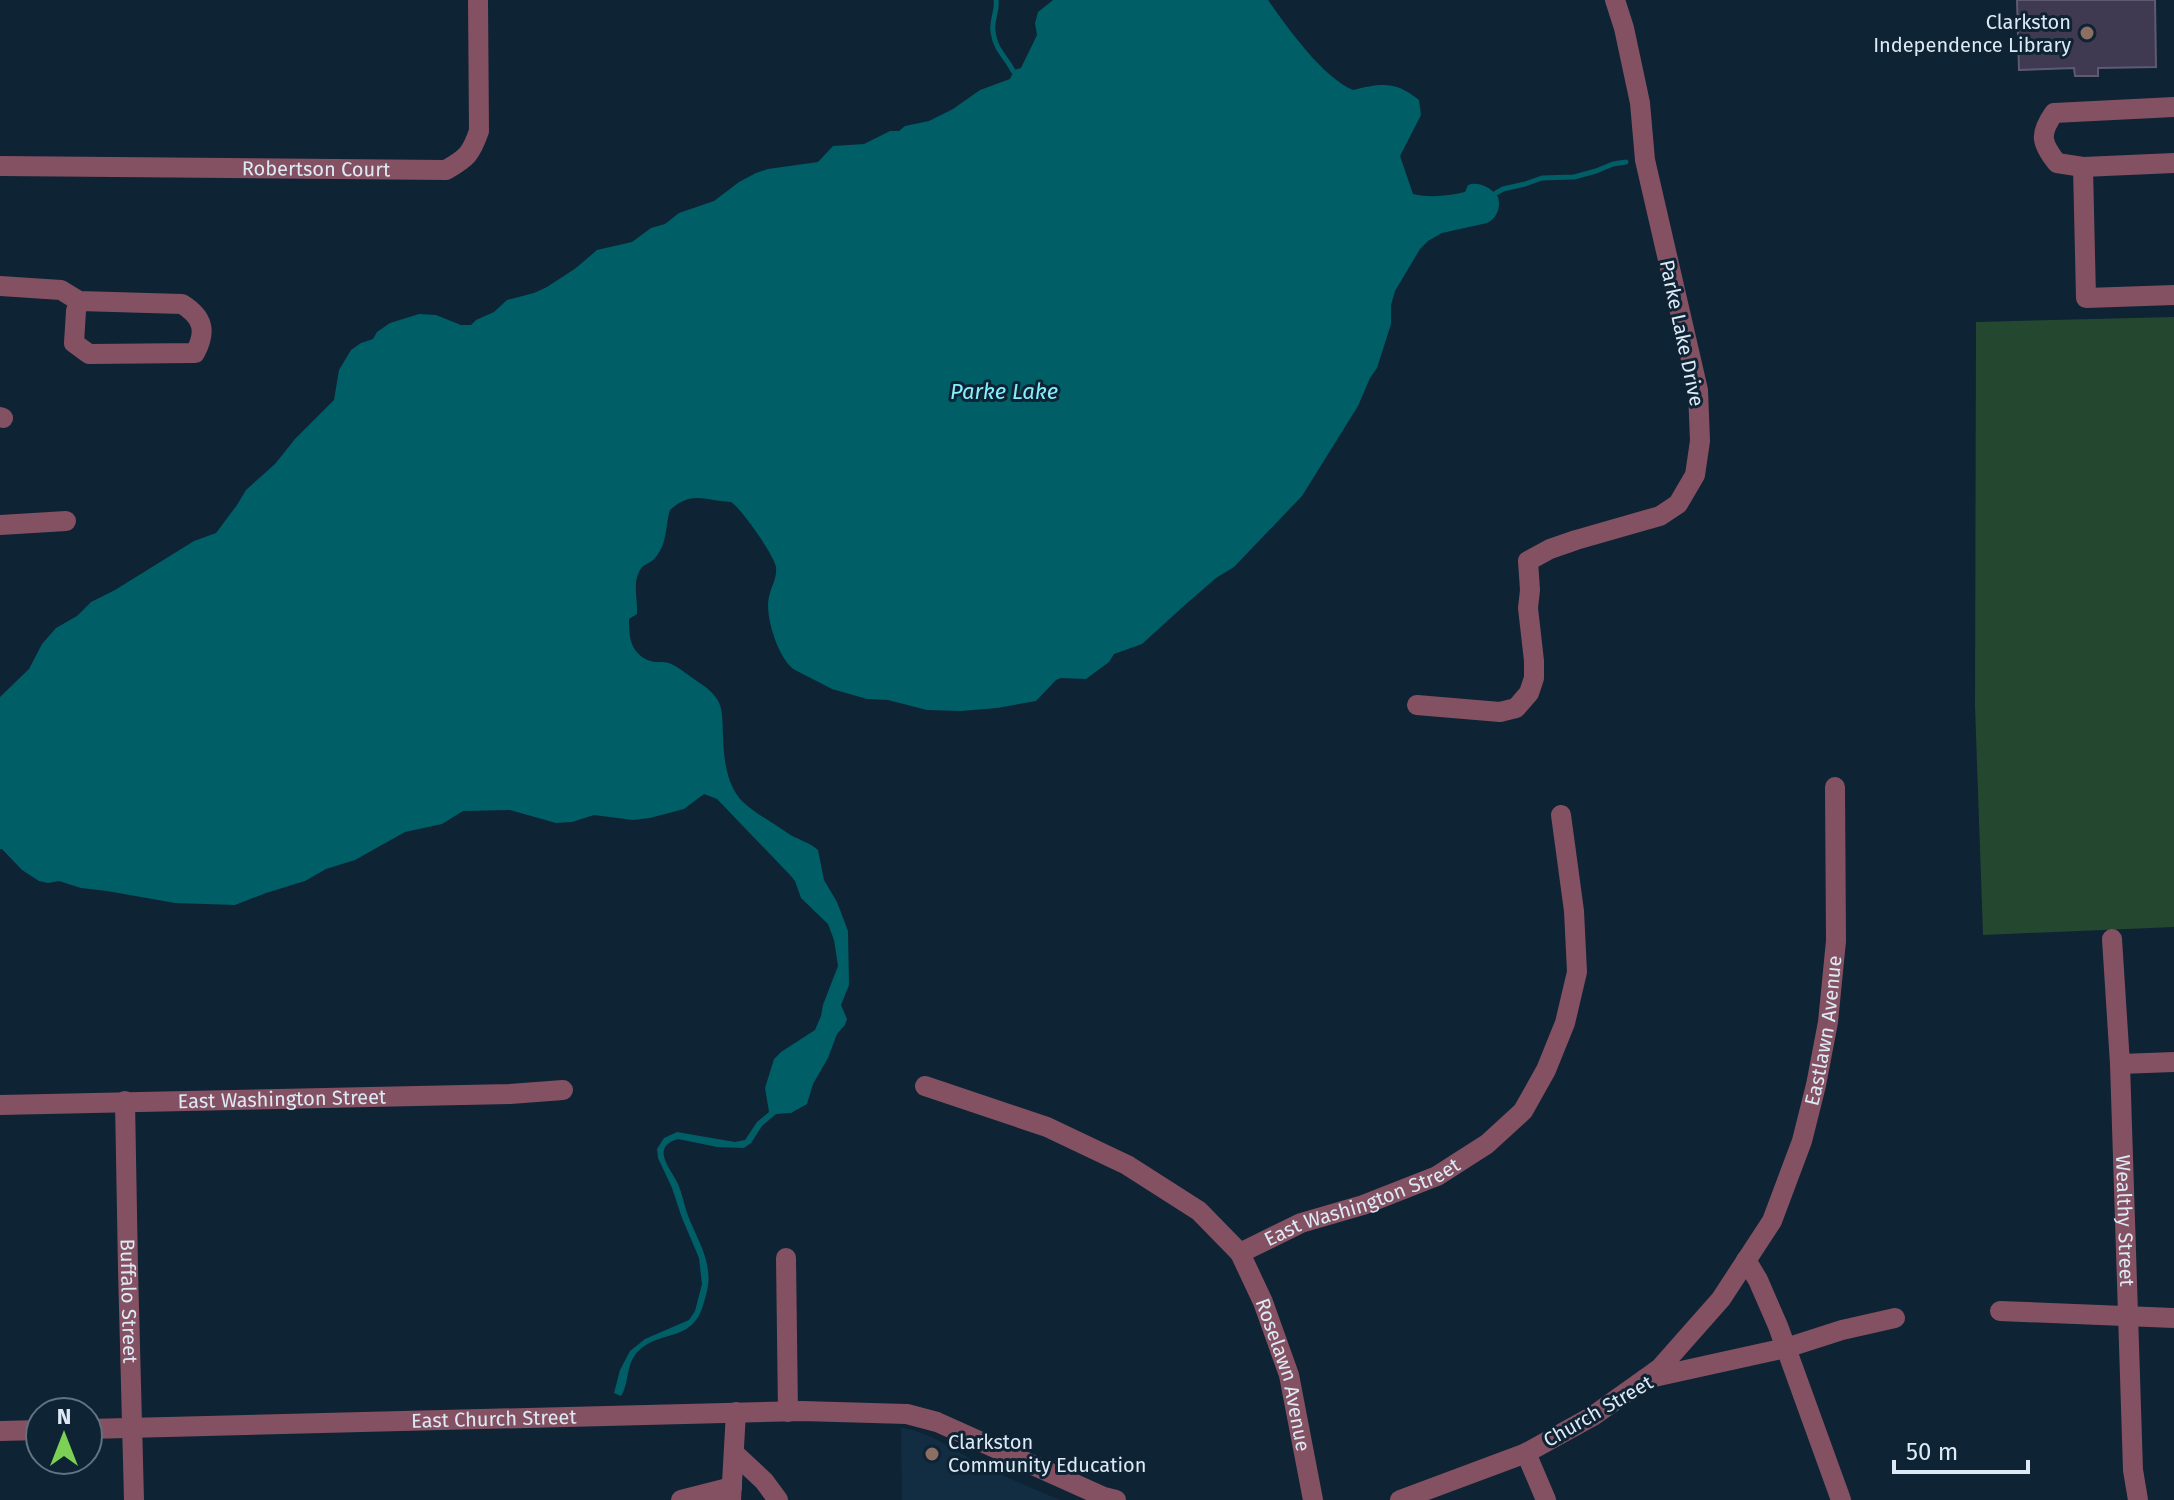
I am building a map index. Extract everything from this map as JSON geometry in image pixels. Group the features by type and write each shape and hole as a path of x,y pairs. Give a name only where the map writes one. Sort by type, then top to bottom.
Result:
{"street":[{"name":"Robertson Court","path":"0,166 446,170 465,159 473,149 479,131 478,0"},
{"name":"Parke Lake Drive","path":"1417,705 1500,712 1516,708 1529,693 1534,678 1528,608 1528,561 1576,540 1660,516 1678,504 1695,475 1700,441 1698,390 1645,160 1640,103 1615,0"},
{"path":"2174,107 2054,113 2044,127 2044,148 2057,163 2083,167 2174,163"},
{"path":"2083,167 2086,298 2174,295"},
{"path":"0,286 61,290 79,301 182,304 195,312 201,327 201,342 195,353 89,354 74,343 79,301"},
{"path":"0,525 66,521"},
{"name":"Eastlawn Avenue","path":"1645,1379 1660,1368 1721,1299 1772,1221 1802,1141 1828,1022 1836,941 1835,787"},
{"name":"East Washington Street","path":"925,1086 1047,1127 1127,1165 1199,1211 1240,1253 1301,1223 1363,1205 1437,1176 1487,1144 1523,1111 1546,1070 1560,1035 1577,972 1574,911 1561,815"},
{"name":"Wealthy Street","path":"2112,939 2120,1064 2133,1470 2138,1500"},
{"path":"2120,1064 2174,1062"},
{"name":"East Washington Street","path":"0,1105 510,1094 563,1090"},
{"name":"Buffalo Street","path":"125,1101 134,1500"},
{"name":"Roselawn Avenue","path":"1240,1253 1263,1302 1289,1375 1313,1500"},
{"path":"786,1258 788,1412"},
{"path":"1746,1260 1758,1280 1786,1348 1841,1500"},
{"path":"2000,1311 2174,1318"},
{"name":"Church Street","path":"1400,1500 1526,1453 1593,1416 1645,1379 1786,1348 1842,1330 1895,1318"},
{"path":"681,1500 731,1493 736,1412"},
{"name":"East Church Street","path":"104,1429 736,1412 900,1414 937,1422 1116,1500"},
{"path":"0,1431 24,1430"},
{"path":"734,1453 764,1481 778,1500"},
{"path":"1526,1453 1546,1500"}],"shaded area":[{"path":"2174,317 2174,927 1983,935 1975,706 1976,322"},
{"name":"Clarkston Community Education","path":"901,1428 934,1438 990,1470 1060,1500 902,1500"}],"water":[{"name":"Parke Lake","path":"1053,0 1268,0 1306,50 1341,84 1353,90 1388,85 1403,89 1419,100 1421,115 1400,156 1413,194 1452,195 1465,192 1468,185 1476,184 1498,197 1498,209 1487,223 1442,233 1420,249 1395,291 1391,324 1377,368 1358,406 1302,496 1234,567 1216,578 1142,644 1114,654 1109,662 1086,679 1056,680 1036,701 961,711 927,710 832,689 795,670 778,648 769,615 769,597 776,567 749,522 731,502 692,498 670,510 662,546 638,575 637,614 629,619 632,644 643,658 675,666 715,696 721,707 726,769 740,799 790,835 818,850 824,880 848,931 849,985 841,1005 847,1019 845,1025 837,1034 807,1104 791,1113 776,1114 744,1148 717,1147 678,1139 665,1148 664,1158 678,1184 705,1256 708,1287 699,1316 692,1325 644,1346 635,1355 621,1396 614,1393 620,1370 630,1351 645,1339 689,1320 695,1311 702,1284 699,1258 657,1149 664,1138 677,1132 735,1142 745,1140 757,1122 769,1112 765,1088 774,1059 815,1030 838,966 828,924 801,898 790,875 717,799 704,794 684,809 633,820 594,815 556,823 510,810 463,811 442,824 405,832 355,860 326,869 305,881 235,905 175,903 81,888 59,881 39,881 0,849 0,697 29,669 42,644 56,628 77,616 91,602 194,541 216,533 246,490 275,464 334,400 339,370 351,350 373,339 390,323 419,314 436,315 461,325 471,325 494,312 507,300 547,287 597,250 632,242 679,213 714,201 756,173 818,162 833,146 864,144 890,131 929,121 980,90 1010,79 1014,70 1021,68 1037,35 1035,23 1038,12"}],"building":[{"name":"Clarkston Independence Library","path":"2017,0 2155,0 2156,67 2098,68 2098,76 2075,76 2074,68 2019,70"}],"waterway":[{"path":"996,0 994,39 1013,71"},
{"path":"1496,193 1542,178 1574,177 1626,162"}],"place":[{"name":"Clarkston Independence Library","path":"2087,33"},
{"name":"Clarkston Community Education","path":"932,1454"}]}
